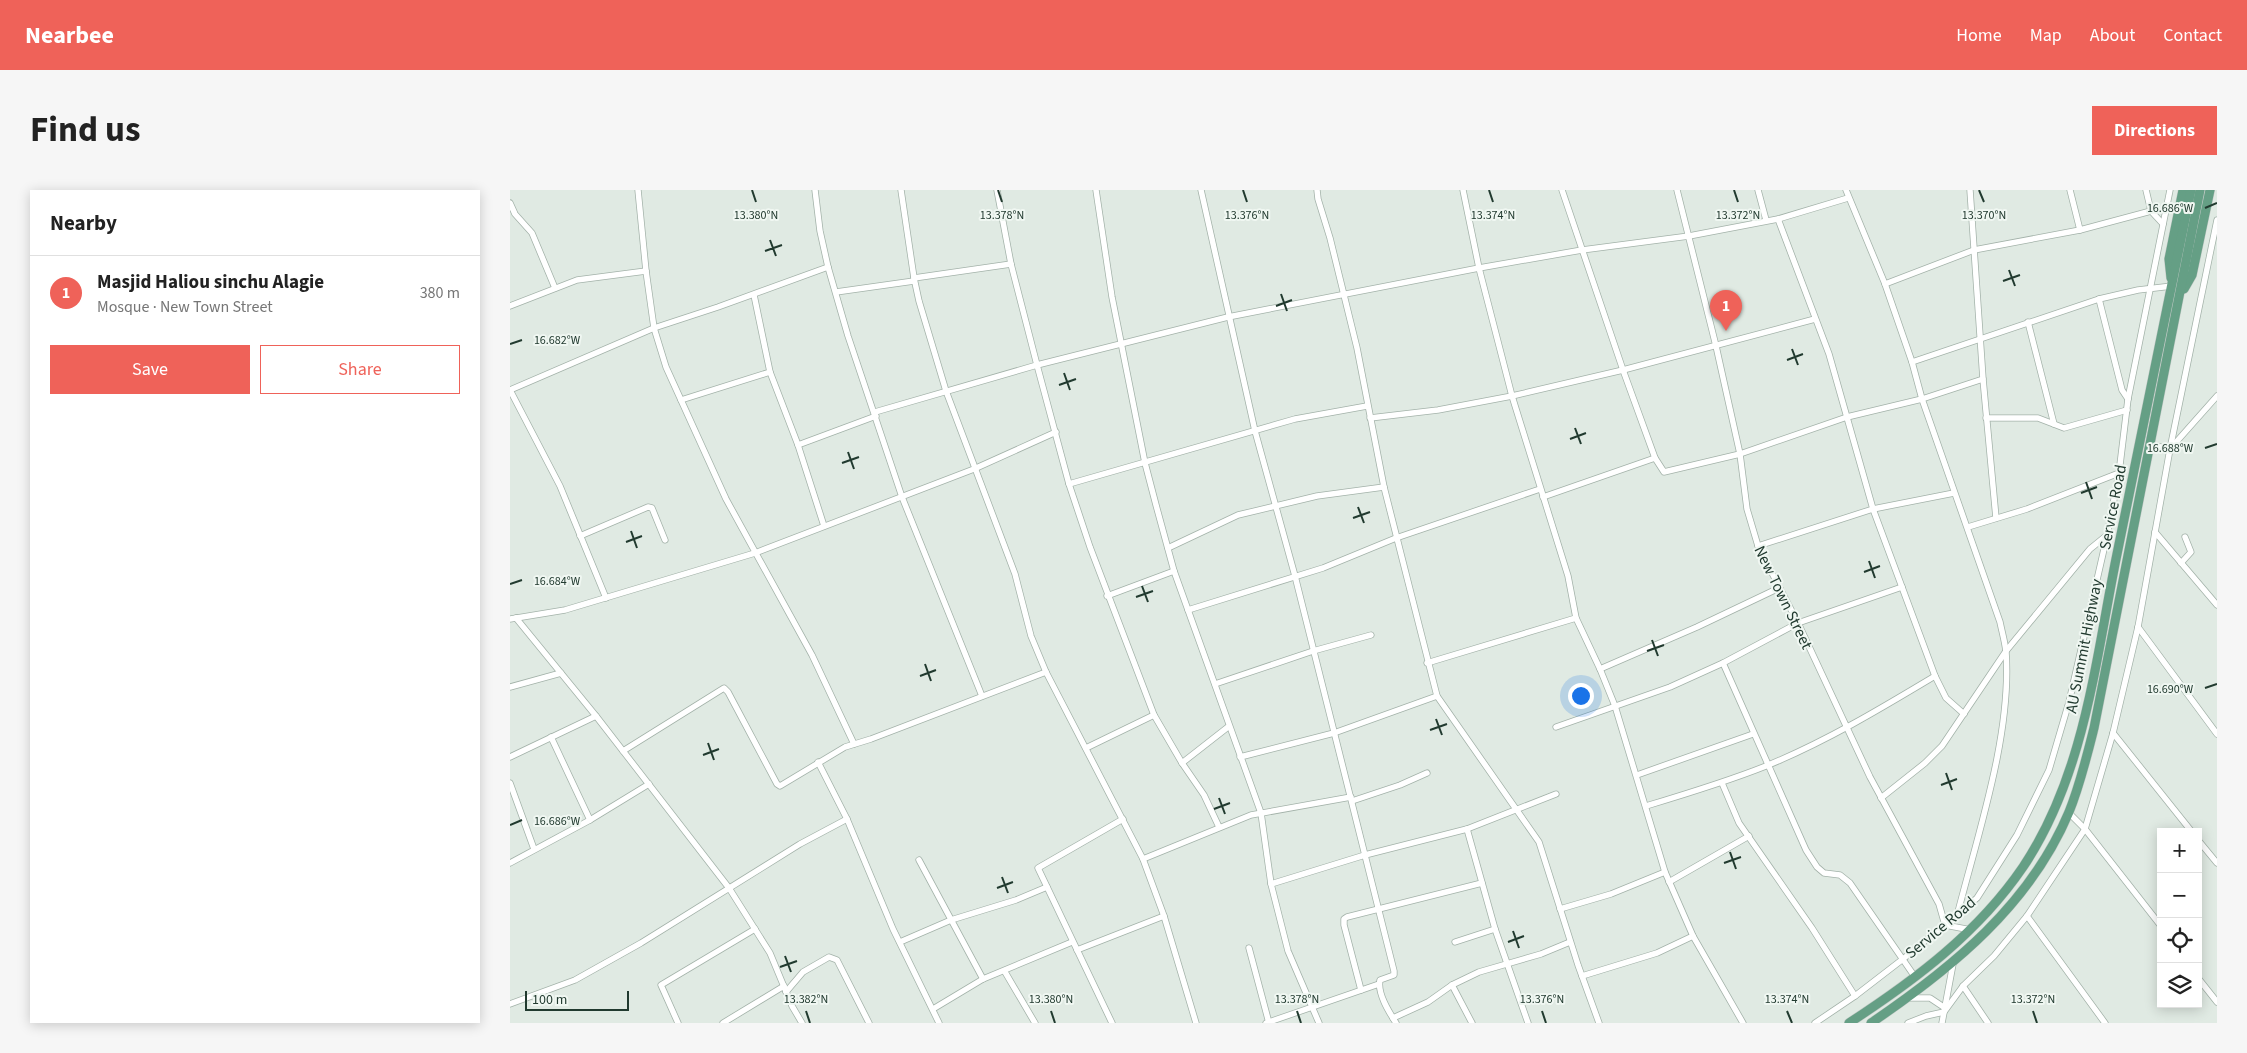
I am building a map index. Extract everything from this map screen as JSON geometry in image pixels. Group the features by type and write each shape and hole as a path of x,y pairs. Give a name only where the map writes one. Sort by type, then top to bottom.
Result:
{"main road":[{"path":"2173,282 2169,259 2183,190"},
{"name":"AU Summit Highway","path":"1849,1023 1915,977 1971,930 2003,895 2024,866 2058,803 2071,769 2093,680 2191,190"},
{"name":"AU Summit Highway","path":"1871,1023 1953,964 1979,940 2013,902 2035,873 2068,812 2082,773 2094,728 2200,190"},
{"path":"2182,288 2192,275 2210,190"}],"street":[{"path":"638,190 654,328 666,367 726,499 812,655 854,744"},
{"path":"815,190 820,231 828,267 848,336 902,498 982,696"},
{"path":"901,190 914,280 946,391 1015,574 1031,636 1046,672 1143,859 1164,916 1196,1023"},
{"path":"997,190 1012,264 1069,484 1107,596 1154,715 1182,763 1204,795 1219,827"},
{"path":"1096,190 1104,246 1145,463 1174,571 1215,684 1228,727 1261,814 1271,884 1288,951 1320,1023"},
{"path":"1201,190 1255,431 1296,576 1394,975 1380,980 1379,984 1268,1023 1249,948"},
{"path":"1318,190 1318,199 1344,293 1384,487 1427,663 1437,696 1539,842 1570,942 1599,1023"},
{"path":"1463,190 1480,268 1512,396 1568,576 1576,618 1600,668 1615,706 1669,882 1693,936 1743,1023"},
{"path":"1562,190 1623,370 1655,458 1664,472 1740,454 1848,417 1922,399 1983,379"},
{"name":"New Town Street","path":"1676,190 1716,346 1740,454 1747,509 1758,546 1798,623 1846,728 1881,798 1939,904 1945,925"},
{"path":"1758,190 1766,220"},
{"path":"1970,190 1986,418 1996,518"},
{"path":"2070,190 2080,230"},
{"path":"2146,190 2151,211 2163,224"},
{"name":"Service Road","path":"1815,1023 1855,996 1903,959 1977,898 2017,835 2049,770 2069,702 2107,536 2119,473 2128,399 2170,190"},
{"path":"798,445 875,414 946,391 1037,365 1228,317 1480,268 1582,250 1689,236 1778,219 1848,192 1885,284 1912,362 1922,399 2000,622 2006,651 2006,678 1999,747 1958,912"},
{"path":"510,203 515,214 532,233 554,288"},
{"path":"1885,284 1974,250 2080,230 2151,211"},
{"path":"1778,219 1829,354 1873,509 1935,676 1946,698 1964,714"},
{"path":"1908,1023 1944,1010 1963,986 1994,956 2027,916 2085,828 2112,733 2138,627 2170,448 2217,220"},
{"path":"836,292 1012,264"},
{"path":"606,598 560,486 510,390 654,328 754,295 828,267"},
{"path":"510,306 577,280 646,272"},
{"path":"1912,362 1981,337 2099,299 2173,282"},
{"path":"754,295 770,372 798,445 824,526"},
{"path":"2099,299 2122,390 2128,399"},
{"path":"1370,418 1438,410 1512,396 1623,370 1815,319"},
{"path":"2028,322 2054,424"},
{"path":"681,400 770,372"},
{"path":"2170,448 2217,396"},
{"path":"1069,484 1303,417 1367,406"},
{"path":"1986,418 2038,418 2064,428 2127,410"},
{"path":"513,619 565,610 755,554 974,469 1056,432"},
{"path":"2151,445 2170,448"},
{"path":"1543,496 1655,458"},
{"path":"1968,527 2027,509 2119,473"},
{"path":"1168,548 1238,515 1316,496 1384,487"},
{"path":"1188,610 1323,568 1396,538 1540,489"},
{"path":"1758,546 1873,509 1954,493"},
{"path":"580,536 648,507 652,508 665,540"},
{"path":"2155,532 2217,605"},
{"path":"1881,798 1925,763 1942,746 2006,651 2090,549 2107,536"},
{"path":"2182,563 2191,552 2185,537"},
{"path":"1107,596 1174,571"},
{"path":"1556,727 1670,687 1722,663 1798,623 1902,587"},
{"path":"1600,668 1697,627 1779,588"},
{"path":"2211,596 2217,593"},
{"path":"1427,663 1576,618"},
{"path":"513,619 596,716 729,888 770,953 792,1006 802,1023"},
{"path":"2138,627 2216,732"},
{"path":"1215,684 1313,651 1371,635"},
{"path":"1722,663 1806,850 1817,867 1824,873 1840,875 1850,883 1915,977"},
{"path":"623,751 724,688 728,692 777,784 780,786 818,762 854,744 871,740 1046,672"},
{"path":"510,687 561,673"},
{"path":"1646,806 1722,783 1767,765 1846,728 1935,676"},
{"path":"1240,757 1334,733 1437,696"},
{"path":"1086,748 1154,715"},
{"path":"510,757 596,716"},
{"path":"1182,763 1228,727"},
{"path":"2112,733 2189,828"},
{"path":"1637,775 1753,734"},
{"path":"551,737 590,820"},
{"path":"818,762 847,820 900,942 933,1009 937,1022"},
{"path":"1143,859 1219,827 1261,814 1351,799 1400,785 1427,773"},
{"path":"510,783 534,849"},
{"path":"1722,783 1739,823 1812,928 1855,996"},
{"path":"510,863 590,820 649,784"},
{"path":"1271,884 1365,855 1468,829 1556,794"},
{"path":"2068,812 2085,828 2157,921"},
{"path":"1112,1023 1038,868 1123,819"},
{"path":"510,1004 575,980 641,943 800,844 847,820"},
{"path":"1468,829 1495,929 1528,1023"},
{"path":"1669,882 1749,836"},
{"path":"2202,845 2217,863"},
{"path":"919,860 983,979"},
{"path":"1560,909 1611,894 1665,872"},
{"path":"1361,990 1343,922 1346,917 1482,883"},
{"path":"900,942 951,920 1016,900 1047,886"},
{"path":"1077,950 1164,916"},
{"path":"2027,916 2104,1023"},
{"path":"1945,925 1971,930"},
{"path":"678,1023 661,986 755,928"},
{"path":"1455,942 1495,929"},
{"path":"1582,976 1657,952 1693,936"},
{"path":"933,1009 983,979 1005,972 1072,942"},
{"path":"1379,984 1394,1020 1428,1002 1452,985 1479,972 1541,954 1570,942"},
{"path":"723,1023 785,989 803,972 829,957 837,960 869,1023"},
{"path":"1942,1023 1953,964"},
{"path":"1005,972 1034,1023"},
{"path":"2202,983 2217,1002"},
{"path":"1452,985 1472,1023"},
{"path":"1963,986 1988,1023"},
{"path":"1907,998 1930,998 1944,1010"}],"place":[{"name":"Masjid Haliou sinchu Alagie","path":"1726,331"}]}
